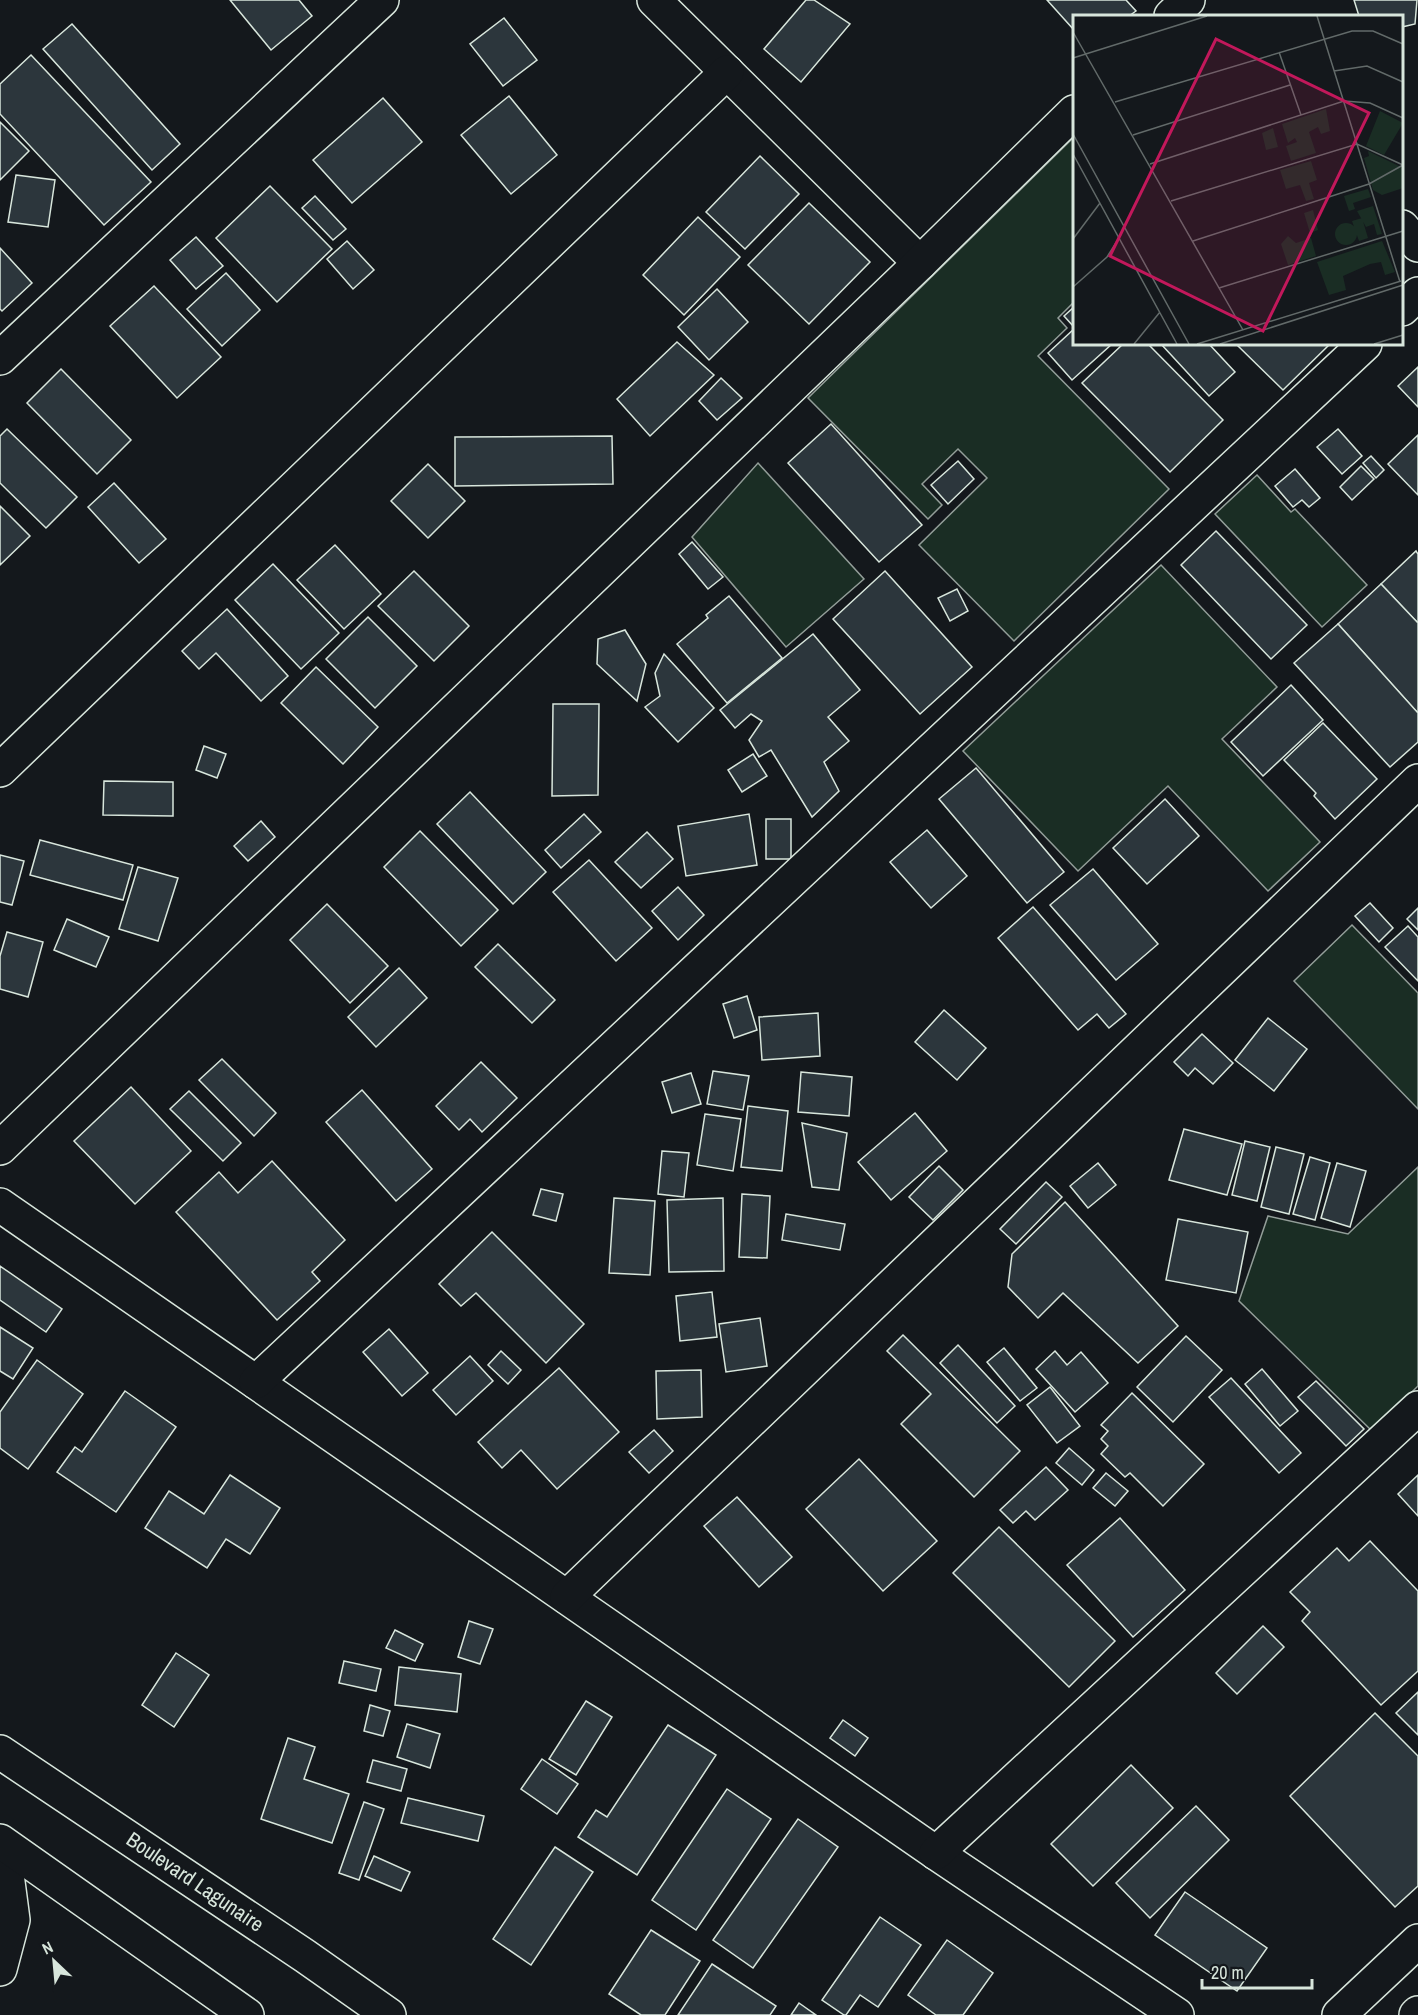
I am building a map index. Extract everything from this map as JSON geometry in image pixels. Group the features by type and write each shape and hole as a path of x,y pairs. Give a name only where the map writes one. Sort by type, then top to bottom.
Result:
{"street":[{"path":"0,358 382,0"},
{"path":"654,0 920,263"},
{"path":"1173,15 1188,0 1203,15"},
{"path":"0,770 727,72"},
{"path":"0,1148 1073,113"},
{"path":"1403,229 1418,245"},
{"path":"1403,307 1418,294"},
{"path":"256,1382 1364,345"},
{"path":"567,1597 1418,781"},
{"path":"0,1205 936,1852 1177,2015"},
{"path":"936,1852 1418,1408"},
{"name":"Boulevard Lagunaire","path":"0,1752 305,1956 389,2015"},
{"path":"0,1969 13,1920 2,1842"},
{"path":"2,1842 247,2015"},
{"path":"1339,2015 1418,1941"}],"green space":[{"path":"1073,138 1073,303 1058,318 1067,328 1038,356 1169,489 1014,641 919,545 987,478 958,449 922,484 942,505 928,519 808,398"},
{"path":"758,463 864,579 786,647 692,537"},
{"path":"1257,475 1291,512 1295,509 1367,585 1322,627 1215,514"},
{"path":"1161,565 1277,687 1222,739 1320,842 1268,891 1168,786 1078,871 963,751"},
{"path":"1352,925 1418,993 1418,1109 1294,981"},
{"path":"1418,1167 1418,1386 1372,1431 1239,1301 1268,1216 1348,1234"}],"building":[{"path":"230,0 299,0 312,16 271,50"},
{"path":"806,0 814,0 850,24 801,82 764,49"},
{"path":"1047,0 1126,0 1136,11 1130,15 1073,15 1073,29"},
{"path":"1354,0 1417,0 1415,24 1403,27 1403,15 1359,15"},
{"path":"504,18 537,60 503,86 470,44"},
{"path":"72,24 180,144 152,170 43,49"},
{"path":"31,55 151,182 104,225 0,114 0,84"},
{"path":"509,96 557,155 511,194 461,135"},
{"path":"383,98 422,142 352,203 313,160"},
{"path":"0,122 29,151 0,180"},
{"path":"760,156 799,194 745,249 706,212"},
{"path":"16,175 55,180 48,227 8,222"},
{"path":"270,186 332,249 277,302 216,238"},
{"path":"315,196 346,229 333,240 302,208"},
{"path":"809,203 870,262 809,324 748,265"},
{"path":"698,217 740,257 684,315 643,275"},
{"path":"196,237 223,266 196,289 170,260"},
{"path":"347,241 374,270 353,289 327,259"},
{"path":"0,248 32,283 2,311 0,309"},
{"path":"226,273 260,310 222,346 187,309"},
{"path":"154,286 221,357 177,398 110,326"},
{"path":"717,289 748,322 709,360 678,327"},
{"path":"1073,308 1073,326 1064,316"},
{"path":"1073,330 1073,345 1111,345 1072,380 1048,353"},
{"path":"677,342 714,375 650,436 617,399"},
{"path":"1122,345 1149,345 1223,420 1170,472 1082,383"},
{"path":"1162,345 1210,345 1235,372 1209,396"},
{"path":"1237,345 1329,345 1283,390"},
{"path":"1418,367 1418,407 1398,386"},
{"path":"61,369 131,440 97,474 27,403"},
{"path":"721,378 742,398 717,420 699,401"},
{"path":"831,424 922,525 879,562 788,463"},
{"path":"7,429 77,497 46,528 0,483 0,436"},
{"path":"1338,429 1362,456 1342,474 1317,447"},
{"path":"1418,435 1418,495 1388,464"},
{"path":"612,436 613,484 455,486 455,437"},
{"path":"1371,456 1384,470 1376,478 1363,463"},
{"path":"958,461 974,479 948,504 931,485"},
{"path":"428,464 465,501 428,538 391,501"},
{"path":"1361,466 1374,479 1352,500 1340,487"},
{"path":"1295,469 1320,498 1309,507 1302,500 1293,507 1275,486"},
{"path":"114,483 166,539 139,563 88,507"},
{"path":"0,506 30,536 0,565"},
{"path":"1216,531 1307,625 1271,659 1181,565"},
{"path":"692,542 723,577 708,589 679,554"},
{"path":"335,545 381,594 344,629 297,580"},
{"path":"1416,551 1418,554 1418,623 1381,584"},
{"path":"273,564 339,633 301,669 235,600"},
{"path":"414,571 469,626 434,661 378,606"},
{"path":"885,571 972,667 920,714 833,619"},
{"path":"1381,584 1418,623 1418,713 1338,624"},
{"path":"957,589 968,611 950,621 938,598"},
{"path":"729,596 782,658 727,703 677,644 708,618 706,615"},
{"path":"227,609 288,676 261,701 216,653 199,669 182,651"},
{"path":"368,617 417,666 375,708 326,659"},
{"path":"1338,624 1418,713 1418,742 1390,767 1294,663"},
{"path":"625,630 646,664 637,701 597,664 598,639"},
{"path":"813,634 860,690 828,717 849,741 824,762 839,791 812,817 771,750 759,757 749,740 762,721 751,714 735,728 720,710"},
{"path":"664,654 714,708 678,742 645,707 660,696 655,673"},
{"path":"316,667 378,727 343,764 281,703"},
{"path":"1291,685 1323,720 1263,776 1231,742"},
{"path":"553,704 599,704 598,795 552,796"},
{"path":"1323,723 1377,779 1335,819 1314,796 1316,793 1284,760"},
{"path":"204,746 226,754 217,778 196,770"},
{"path":"753,754 767,776 742,792 728,770"},
{"path":"976,768 1064,872 1027,903 939,799"},
{"path":"104,781 173,782 173,816 103,815"},
{"path":"470,792 546,872 513,904 437,824"},
{"path":"1165,799 1199,836 1147,884 1113,848"},
{"path":"584,814 601,832 561,868 545,850"},
{"path":"749,814 757,865 686,876 678,826"},
{"path":"766,819 791,819 791,859 766,859"},
{"path":"261,821 275,837 248,861 234,846"},
{"path":"927,830 967,876 931,908 890,862"},
{"path":"420,831 498,910 461,946 384,867"},
{"path":"647,832 673,859 641,888 615,862"},
{"path":"40,840 133,865 123,900 30,875"},
{"path":"0,855 24,861 12,905 0,902"},
{"path":"589,860 652,928 616,961 553,892"},
{"path":"138,867 178,878 158,941 119,929"},
{"path":"1093,869 1158,944 1116,980 1050,905"},
{"path":"678,887 704,915 678,940 652,911"},
{"path":"1370,903 1393,928 1379,942 1355,916"},
{"path":"327,904 388,966 350,1003 290,940"},
{"path":"1033,907 1126,1014 1109,1028 1097,1014 1078,1030 998,938"},
{"path":"1418,908 1418,930 1407,919"},
{"path":"67,919 109,937 96,967 54,950"},
{"path":"1408,926 1418,937 1418,981 1385,947"},
{"path":"7,932 43,942 28,997 0,989 0,956"},
{"path":"498,944 555,1000 532,1023 475,967"},
{"path":"399,968 427,998 376,1047 348,1017"},
{"path":"747,996 757,1030 734,1038 723,1004"},
{"path":"944,1010 986,1048 957,1080 915,1042"},
{"path":"818,1013 820,1056 762,1060 759,1017"},
{"path":"1268,1018 1307,1049 1274,1091 1235,1060"},
{"path":"1202,1034 1233,1063 1213,1084 1195,1068 1188,1076 1174,1062"},
{"path":"222,1059 276,1113 254,1136 199,1080"},
{"path":"481,1062 517,1098 482,1132 470,1119 459,1130 436,1106"},
{"path":"713,1071 749,1076 743,1110 707,1104"},
{"path":"801,1072 852,1077 849,1116 798,1112"},
{"path":"691,1073 701,1104 672,1113 662,1082"},
{"path":"131,1087 191,1151 135,1204 74,1141"},
{"path":"362,1090 432,1169 396,1201 326,1122"},
{"path":"189,1091 241,1143 223,1161 170,1109"},
{"path":"748,1106 788,1111 782,1171 741,1167"},
{"path":"915,1113 947,1151 891,1200 858,1162"},
{"path":"705,1114 741,1119 733,1171 697,1165"},
{"path":"802,1123 847,1133 839,1190 812,1187"},
{"path":"1184,1129 1242,1144 1227,1195 1169,1180"},
{"path":"1245,1141 1270,1147 1257,1201 1232,1195"},
{"path":"1276,1147 1304,1154 1289,1214 1261,1207"},
{"path":"662,1151 689,1153 684,1197 658,1194"},
{"path":"1310,1157 1330,1163 1315,1220 1293,1214"},
{"path":"272,1161 345,1240 312,1272 320,1281 277,1320 176,1212 219,1172 238,1193"},
{"path":"1098,1163 1116,1185 1088,1208 1070,1186"},
{"path":"1337,1163 1366,1171 1350,1227 1321,1218"},
{"path":"939,1166 963,1190 933,1220 909,1197"},
{"path":"1046,1182 1062,1197 1016,1244 1000,1229"},
{"path":"541,1189 563,1194 556,1221 533,1215"},
{"path":"742,1194 770,1196 767,1258 739,1257"},
{"path":"614,1198 655,1201 650,1275 609,1273"},
{"path":"723,1198 724,1271 669,1272 667,1200"},
{"path":"1065,1202 1178,1326 1138,1363 1063,1293 1038,1318 1008,1287 1012,1254"},
{"path":"786,1214 845,1224 840,1250 782,1240"},
{"path":"1178,1219 1248,1232 1236,1293 1166,1280"},
{"path":"492,1232 584,1324 546,1363 476,1293 461,1306 439,1284"},
{"path":"0,1266 62,1309 46,1332 0,1300"},
{"path":"712,1292 717,1337 680,1341 676,1296"},
{"path":"760,1318 767,1366 726,1372 719,1324"},
{"path":"0,1327 33,1348 13,1379 0,1371"},
{"path":"389,1329 428,1373 402,1396 363,1352"},
{"path":"903,1335 1020,1451 974,1497 901,1424 931,1394 887,1351"},
{"path":"1186,1336 1222,1370 1173,1422 1137,1387"},
{"path":"958,1345 1015,1406 997,1423 940,1363"},
{"path":"1004,1348 1037,1388 1020,1401 987,1362"},
{"path":"501,1351 521,1370 508,1384 488,1365"},
{"path":"1055,1351 1067,1365 1081,1352 1108,1383 1075,1412 1036,1369"},
{"path":"470,1356 493,1381 456,1415 433,1390"},
{"path":"37,1360 83,1394 28,1469 0,1448 0,1412"},
{"path":"559,1368 619,1432 557,1489 521,1450 502,1468 478,1442"},
{"path":"1262,1369 1298,1411 1280,1426 1245,1384"},
{"path":"701,1370 702,1417 657,1419 656,1371"},
{"path":"1231,1378 1301,1453 1279,1473 1209,1397"},
{"path":"1316,1381 1364,1429 1346,1446 1298,1397"},
{"path":"1050,1387 1080,1426 1057,1443 1027,1405"},
{"path":"125,1391 176,1427 116,1512 57,1472 75,1447 82,1452"},
{"path":"1132,1393 1204,1464 1163,1506 1130,1473 1125,1477 1101,1454 1108,1446 1101,1439 1108,1431 1101,1425"},
{"path":"654,1430 673,1451 649,1473 629,1452"},
{"path":"1069,1448 1094,1470 1082,1485 1056,1463"},
{"path":"859,1459 937,1541 883,1591 806,1509"},
{"path":"1046,1467 1068,1490 1035,1520 1026,1511 1013,1523 1000,1510"},
{"path":"1106,1473 1128,1491 1115,1506 1093,1488"},
{"path":"230,1475 280,1508 250,1554 226,1539 207,1568 145,1528 169,1491 204,1514"},
{"path":"1418,1475 1418,1516 1398,1494"},
{"path":"737,1497 792,1557 759,1587 704,1526"},
{"path":"1120,1518 1185,1590 1133,1637 1067,1565"},
{"path":"999,1527 1115,1641 1069,1687 953,1573"},
{"path":"1370,1541 1418,1591 1418,1671 1381,1705 1302,1621 1310,1612 1290,1592 1337,1548 1349,1561"},
{"path":"469,1621 493,1629 480,1664 458,1657"},
{"path":"1263,1626 1284,1647 1237,1694 1216,1673"},
{"path":"395,1630 423,1644 415,1661 386,1648"},
{"path":"176,1653 209,1675 174,1727 142,1705"},
{"path":"344,1661 381,1669 376,1691 339,1683"},
{"path":"399,1667 461,1674 457,1712 395,1705"},
{"path":"1418,1692 1418,1735 1396,1713"},
{"path":"586,1701 612,1717 576,1775 549,1759"},
{"path":"370,1705 390,1711 383,1736 364,1731"},
{"path":"1375,1713 1418,1756 1418,1886 1395,1907 1290,1796"},
{"path":"843,1720 868,1738 855,1756 830,1738"},
{"path":"407,1724 440,1734 430,1768 397,1757"},
{"path":"668,1725 716,1755 637,1875 578,1837 596,1810 607,1817"},
{"path":"288,1738 315,1747 304,1779 349,1794 332,1843 261,1819"},
{"path":"542,1759 578,1784 557,1814 521,1789"},
{"path":"373,1760 407,1769 401,1791 367,1782"},
{"path":"1131,1765 1173,1808 1093,1886 1051,1844"},
{"path":"727,1789 771,1819 696,1930 652,1900"},
{"path":"408,1798 484,1816 478,1841 401,1823"},
{"path":"364,1802 384,1809 359,1880 339,1873"},
{"path":"1196,1806 1229,1840 1150,1918 1116,1883"},
{"path":"798,1819 838,1847 753,1968 713,1940"},
{"path":"555,1847 593,1872 531,1965 493,1939"},
{"path":"374,1856 410,1872 401,1891 365,1876"},
{"path":"1185,1892 1267,1948 1237,1991 1155,1935"},
{"path":"880,1917 921,1945 878,2007 860,1995 844,2015 822,2000"},
{"path":"651,1930 700,1961 665,2015 641,2015 609,1994"},
{"path":"947,1940 993,1973 963,2015 936,2015 908,1995"},
{"path":"712,1964 776,2006 770,2015 678,2015"},
{"path":"799,2003 816,2015 791,2015"}]}
